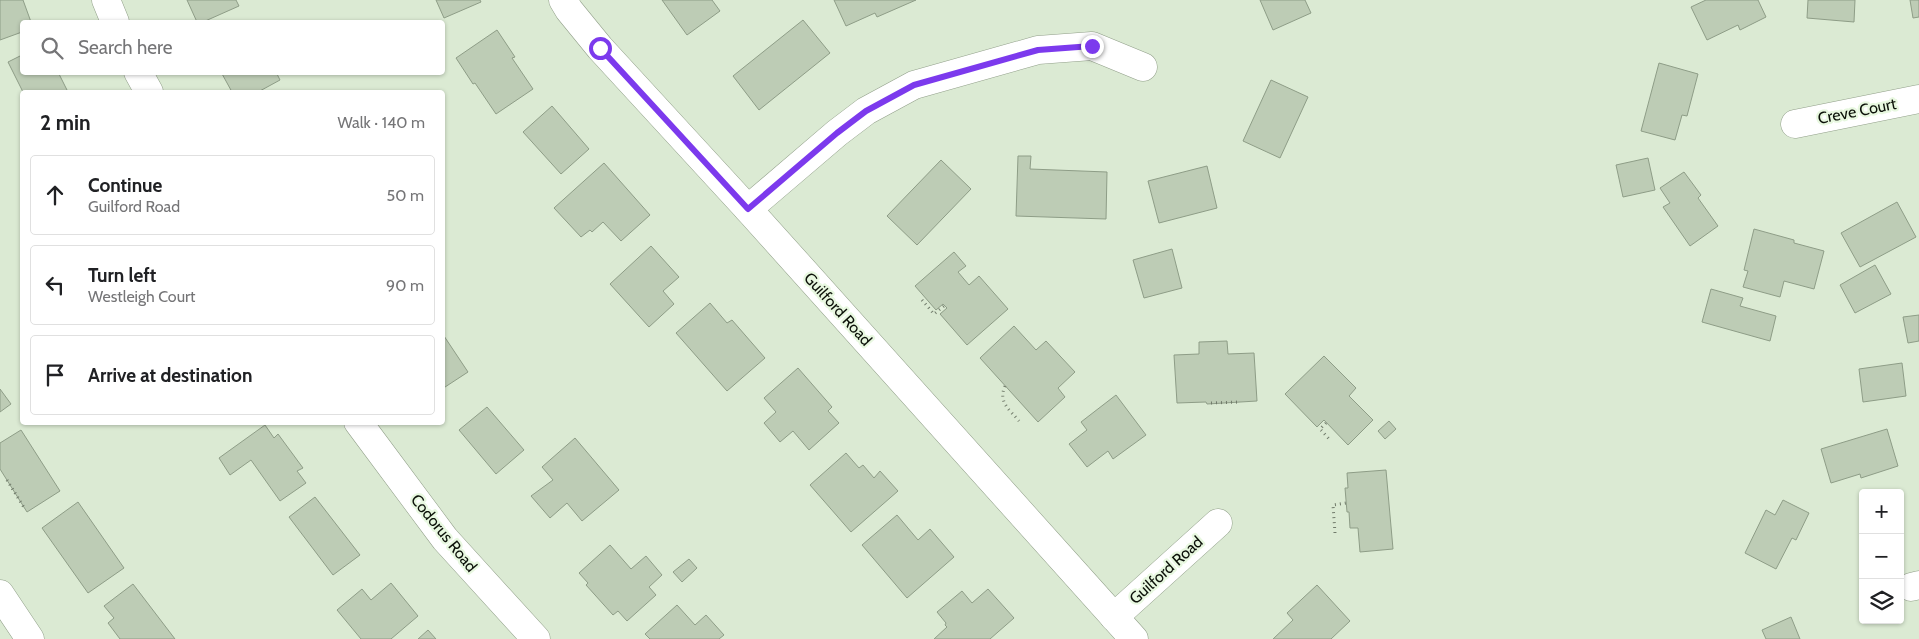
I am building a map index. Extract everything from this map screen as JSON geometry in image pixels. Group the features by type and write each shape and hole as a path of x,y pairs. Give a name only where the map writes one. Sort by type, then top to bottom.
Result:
{"street":[{"path":"106,0 114,20"},
{"name":"Guilford Road","path":"563,0 600,48 748,209 1134,639"},
{"path":"748,209 837,133 866,111 914,85 1038,50 1092,46 1143,67"},
{"path":"140,75 148,90"},
{"name":"Creve Court","path":"1795,124 1919,99"},
{"name":"Codorus Road","path":"360,425 445,539 536,639"},
{"name":"Guilford Road","path":"1114,617 1218,523"},
{"path":"0,594 30,639"}],"path":[{"path":"922,300 934,314 944,306"},
{"path":"1005,386 1002,394 1003,402 1019,421"},
{"path":"1211,404 1240,402"},
{"path":"1326,423 1320,429 1330,440"},
{"path":"7,480 25,509"},
{"path":"1335,533 1333,505 1346,503"}],"building":[{"path":"0,0 23,0 30,20 20,20 20,33 0,40"},
{"path":"187,0 236,0 239,6 208,20 196,20"},
{"path":"436,0 480,0 481,2 444,18"},
{"path":"662,0 712,0 720,11 687,35"},
{"path":"834,0 916,0 877,17 875,13 846,26"},
{"path":"1260,0 1305,0 1311,13 1273,30"},
{"path":"1706,0 1758,0 1766,17 1740,30 1738,25 1707,40 1691,7"},
{"path":"1808,0 1855,0 1854,22 1807,18"},
{"path":"1910,0 1919,0 1919,17 1913,18"},
{"path":"803,20 830,53 759,110 733,76"},
{"path":"497,30 515,57 512,58 533,89 496,114 456,58"},
{"path":"20,56 20,75 60,75 67,90 22,90 8,62"},
{"path":"1659,63 1698,74 1687,116 1682,115 1675,140 1641,131"},
{"path":"223,75 278,75 280,80 262,90 231,90"},
{"path":"1271,80 1308,97 1280,158 1243,141"},
{"path":"552,106 589,149 561,174 523,132"},
{"path":"1018,156 1031,156 1030,169 1107,172 1106,219 1016,216"},
{"path":"1648,158 1655,190 1623,197 1616,165"},
{"path":"941,160 971,189 917,245 887,216"},
{"path":"604,163 650,215 621,241 603,222 592,232 590,230 581,237 554,208"},
{"path":"1207,166 1217,208 1159,223 1148,181"},
{"path":"1684,172 1701,195 1698,198 1718,226 1690,246 1663,207 1670,203 1660,188"},
{"path":"1897,202 1916,237 1860,267 1841,233"},
{"path":"1754,229 1824,251 1814,289 1784,281 1780,297 1743,287 1748,271 1744,270"},
{"path":"651,246 679,277 663,291 674,304 649,327 610,284"},
{"path":"1172,249 1182,288 1144,298 1133,260"},
{"path":"954,252 966,266 958,272 969,285 979,276 1008,309 967,345 940,314 947,308 943,304 936,310 915,286"},
{"path":"1875,265 1891,294 1855,313 1840,285"},
{"path":"1711,289 1743,298 1740,306 1776,316 1770,341 1702,322"},
{"path":"710,303 727,323 732,320 765,358 727,391 676,333"},
{"path":"1919,315 1919,341 1908,343 1903,317"},
{"path":"1014,326 1036,350 1046,341 1075,372 1058,388 1065,397 1038,422 980,358"},
{"path":"445,338 468,372 445,387"},
{"path":"1227,341 1228,354 1254,353 1257,401 1207,404 1206,402 1177,403 1174,355 1199,354 1199,342"},
{"path":"1324,356 1356,388 1349,396 1373,420 1348,445 1324,420 1317,427 1285,394"},
{"path":"1902,363 1906,396 1863,402 1859,369"},
{"path":"798,368 832,407 828,411 839,423 809,450 793,431 780,442 764,423 776,412 764,398"},
{"path":"0,389 11,404 0,412"},
{"path":"1116,395 1146,435 1113,459 1108,451 1087,467 1069,444 1087,430 1081,422"},
{"path":"487,407 524,450 496,474 459,430"},
{"path":"1389,421 1396,429 1385,439 1378,431"},
{"path":"265,425 274,438 278,434 303,468 297,471 306,483 280,501 251,460 230,475 219,458"},
{"path":"1887,429 1898,466 1861,478 1860,474 1831,483 1821,449"},
{"path":"21,430 60,491 27,512 0,469 0,443"},
{"path":"575,438 619,490 582,521 567,503 550,518 531,496 553,480 542,467"},
{"path":"846,453 859,468 863,465 874,478 880,471 898,491 851,532 810,485"},
{"path":"1386,470 1393,549 1360,552 1358,528 1350,528 1349,512 1347,512 1345,488 1348,488 1347,473"},
{"path":"315,497 360,555 333,575 289,517"},
{"path":"1783,500 1809,513 1796,540 1792,538 1776,569 1745,553 1766,510 1775,515"},
{"path":"78,502 124,568 88,593 42,528"},
{"path":"897,515 918,540 930,529 954,557 907,598 862,545"},
{"path":"610,545 631,569 646,556 662,575 649,587 656,595 627,621 618,611 613,615 586,585 588,583 579,573"},
{"path":"689,559 697,568 682,582 673,572"},
{"path":"391,583 418,616 391,639 361,639 337,610 362,589 371,600"},
{"path":"133,584 175,639 120,639 108,623 114,618 104,606"},
{"path":"1317,585 1350,621 1331,639 1273,639 1293,620 1287,613"},
{"path":"988,589 1014,618 990,639 934,639 947,627 937,612 962,591 972,603"},
{"path":"677,605 695,625 706,615 724,635 719,639 650,639 645,634"},
{"path":"1791,617 1800,639 1766,639 1762,630"},
{"path":"428,630 436,639 418,639"}],"route":[{"path":"600,48 748,209 837,133 866,111 914,85 1038,50 1092,46"}]}
